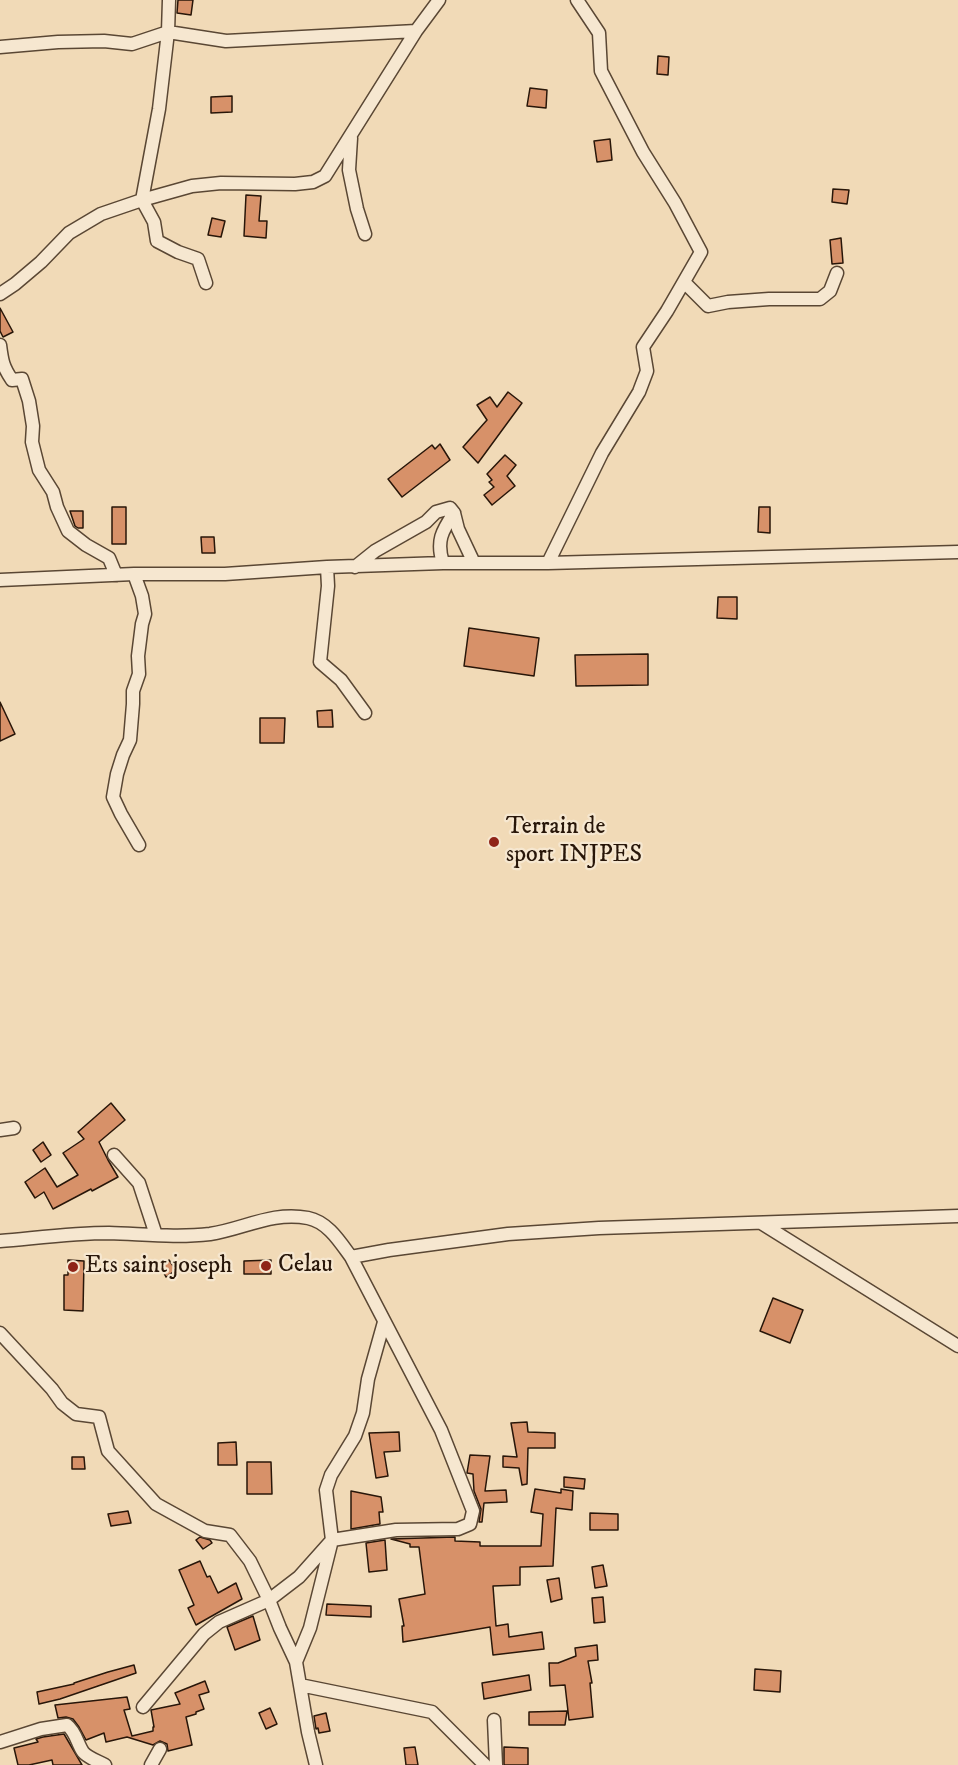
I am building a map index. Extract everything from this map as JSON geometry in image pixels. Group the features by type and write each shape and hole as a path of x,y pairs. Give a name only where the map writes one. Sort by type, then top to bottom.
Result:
{"street":[{"path":"169,0 168,32 159,109 142,200 154,222 157,241 198,259 206,283"},
{"path":"0,294 41,262 69,233 101,214 192,186 221,183 295,184 313,182 325,176 416,31 439,0"},
{"path":"548,562 602,453 639,392 647,372 643,347 701,252 675,203 643,152 601,71 599,33 577,0"},
{"path":"0,47 58,42 104,41 132,44 168,32 225,41 416,31"},
{"path":"352,134 349,170 365,234"},
{"path":"684,282 708,306 769,299 820,299 830,291 837,273"},
{"path":"0,345 2,364 12,381 22,379 29,401 33,426 32,442 39,470 53,492 68,531 109,558 116,575"},
{"path":"355,567 375,551 426,522 436,512 450,508 474,563"},
{"path":"443,563 439,550 440,541 454,513"},
{"path":"0,580 134,574 225,574 327,567 443,563 958,552"},
{"path":"327,567 328,586 320,662 341,680 365,713"},
{"path":"134,574 146,614 142,624 138,656 139,674 133,691 130,740 117,774 113,797 139,845"},
{"path":"0,1130 14,1128"},
{"path":"114,1155 139,1183 156,1235"},
{"path":"351,1257 508,1234 599,1228 958,1216"},
{"path":"0,1241 108,1233 156,1235 212,1233 259,1220 282,1217 308,1218 321,1223 336,1236 351,1257 441,1430 473,1511 470,1524 458,1529 396,1530 332,1540 299,1577 269,1600 219,1622 204,1634 142,1707"},
{"path":"761,1223 958,1346"},
{"path":"296,1662 310,1628 332,1540 326,1490 331,1474 355,1436 363,1413 384,1322"},
{"path":"0,1333 62,1403 76,1414 99,1417 108,1451 156,1504 205,1531 230,1535 250,1561 296,1662 316,1765"},
{"path":"300,1685 432,1712 485,1765"},
{"path":"494,1720 496,1765"},
{"path":"0,1742 41,1729 67,1725 73,1730 83,1752 105,1765"},
{"path":"151,1765 160,1749"}],"building":[{"path":"178,0 193,0 191,15 177,13"},
{"path":"658,56 669,57 668,75 657,74"},
{"path":"530,88 547,90 546,108 527,106"},
{"path":"232,96 232,112 211,113 211,97"},
{"path":"610,139 612,160 597,162 594,141"},
{"path":"833,189 849,190 847,204 832,202"},
{"path":"246,195 261,196 259,221 267,221 266,238 244,236"},
{"path":"212,218 225,221 221,237 208,235"},
{"path":"841,238 843,263 832,264 830,240"},
{"path":"0,308 13,332 3,337 0,331"},
{"path":"508,392 522,403 478,463 463,447 487,420 477,405 490,397 497,407"},
{"path":"440,444 450,460 402,497 388,479 432,445 435,449"},
{"path":"505,455 516,465 507,476 515,486 492,505 484,495 494,487 489,482 492,480 487,474"},
{"path":"112,507 126,507 126,544 112,544"},
{"path":"759,507 770,507 770,533 758,532"},
{"path":"70,511 83,511 83,528 75,526"},
{"path":"201,537 214,537 215,553 202,553"},
{"path":"718,597 737,597 737,619 717,618"},
{"path":"469,628 539,638 534,676 464,666"},
{"path":"648,654 648,685 576,686 575,655"},
{"path":"0,702 15,734 0,741"},
{"path":"332,710 333,727 318,727 317,711"},
{"path":"260,718 285,718 284,743 260,743"},
{"path":"111,1103 125,1120 99,1142 118,1177 53,1209 44,1192 35,1198 25,1182 45,1168 57,1187 78,1175 63,1153 84,1139 78,1132"},
{"path":"43,1142 51,1155 41,1162 33,1150"},
{"path":"68,1260 84,1261 83,1311 64,1310 64,1275 68,1275"},
{"path":"169,1260 176,1270 166,1277 160,1266"},
{"path":"271,1260 271,1274 244,1274 244,1261"},
{"path":"773,1298 803,1310 790,1343 760,1331"},
{"path":"527,1422 528,1432 555,1433 555,1448 528,1448 527,1484 522,1485 519,1468 503,1467 503,1456 517,1457 511,1423"},
{"path":"399,1432 400,1451 384,1452 388,1476 376,1478 369,1433"},
{"path":"236,1442 237,1465 218,1465 218,1443"},
{"path":"470,1455 490,1456 485,1491 506,1490 507,1502 484,1503 482,1522 479,1522 481,1509 474,1491 473,1474 467,1473"},
{"path":"72,1457 84,1457 85,1469 72,1469"},
{"path":"247,1462 271,1462 272,1494 247,1494"},
{"path":"564,1477 585,1479 584,1489 564,1487"},
{"path":"535,1489 561,1493 561,1489 573,1491 572,1510 556,1508 553,1566 520,1567 520,1585 493,1586 496,1626 508,1624 509,1637 542,1632 544,1649 493,1655 490,1627 403,1642 402,1626 404,1626 399,1599 425,1594 419,1547 410,1547 410,1544 391,1539 455,1537 455,1541 480,1542 480,1546 541,1546 543,1514 531,1512"},
{"path":"351,1491 381,1497 383,1512 379,1512 380,1524 351,1529"},
{"path":"128,1511 131,1523 111,1526 108,1514"},
{"path":"590,1513 618,1514 618,1530 590,1530"},
{"path":"200,1537 212,1543 203,1549 196,1540"},
{"path":"385,1540 387,1570 369,1572 366,1543"},
{"path":"200,1561 218,1593 236,1583 242,1599 196,1625 188,1608 194,1605 179,1570"},
{"path":"603,1565 607,1586 595,1588 592,1567"},
{"path":"559,1578 562,1599 551,1602 547,1580"},
{"path":"603,1597 605,1622 594,1623 592,1598"},
{"path":"327,1604 371,1606 371,1617 326,1615"},
{"path":"253,1616 260,1640 235,1650 227,1627"},
{"path":"597,1645 598,1660 588,1661 592,1683 590,1683 593,1717 569,1720 565,1685 550,1686 549,1663 558,1663 576,1656 575,1648"},
{"path":"134,1665 136,1673 39,1704 37,1692 74,1684"},
{"path":"755,1669 781,1671 780,1692 754,1690"},
{"path":"529,1675 531,1690 484,1699 482,1683"},
{"path":"205,1681 209,1692 199,1695 204,1709 186,1717 192,1745 168,1751 167,1744 160,1741 153,1745 127,1737 106,1742 104,1733 86,1740 73,1719 58,1718 55,1705 127,1697 130,1709 124,1710 132,1736 153,1731 151,1710 180,1704 175,1693"},
{"path":"270,1708 277,1724 266,1729 259,1713"},
{"path":"567,1711 565,1725 529,1725 529,1712"},
{"path":"326,1713 330,1731 319,1733 314,1716"},
{"path":"64,1734 82,1765 53,1765 52,1760 18,1765 14,1748 38,1742 36,1739 43,1737"},
{"path":"415,1747 418,1765 406,1765 404,1748"},
{"path":"504,1747 528,1748 528,1765 504,1765"}],"place":[{"name":"Terrain de sport INJPES","path":"494,842"},
{"name":"Celau","path":"266,1266"},
{"name":"Ets saint joseph","path":"73,1267"}]}
